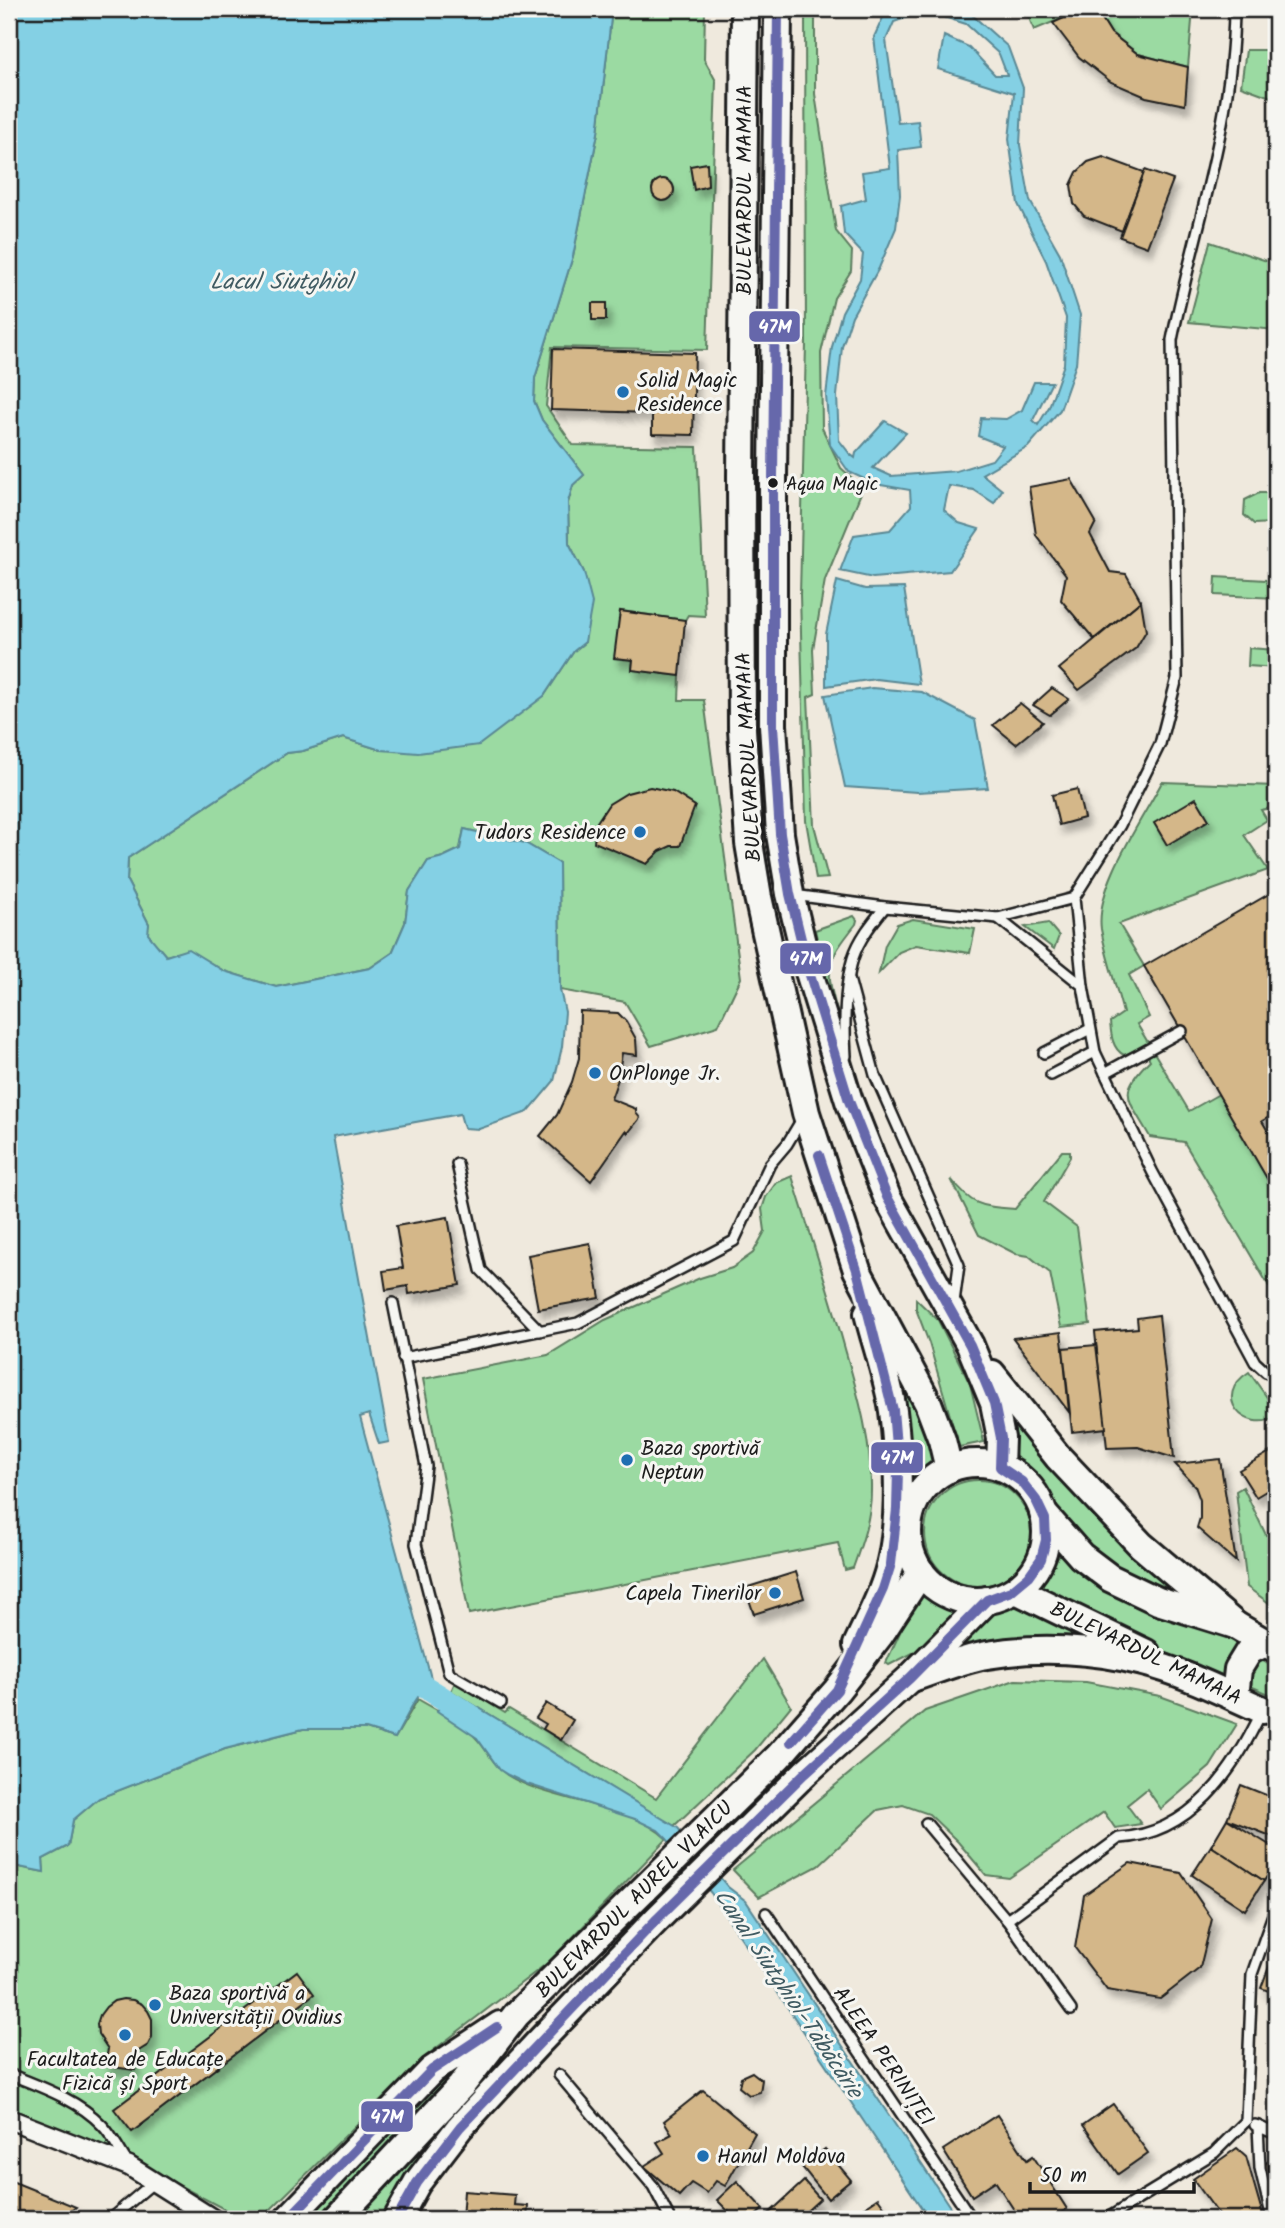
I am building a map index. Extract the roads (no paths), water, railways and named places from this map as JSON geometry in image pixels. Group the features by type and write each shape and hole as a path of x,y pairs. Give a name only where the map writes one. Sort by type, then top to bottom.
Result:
{"main road":[{"name":"BULEVARDUL MAMAIA","path":"745,9 742,729 749,844 760,908 806,1113 857,1270 928,1403 942,1440 949,1469"},
{"name":"BULEVARDUL MAMAIA","path":"778,9 773,478 774,725 780,834 790,894 809,972 849,1101 887,1197 970,1345 994,1403 1000,1438 1000,1467"},
{"path":"837,1689 883,1589 891,1564 897,1509 898,1470 893,1409 857,1270"},
{"path":"970,1345 1058,1457 1141,1545 1235,1625 1271,1646"},
{"path":"1044,1513 1046,1538 1039,1564 1016,1590 1002,1597 988,1600 959,1599 932,1584 921,1572 913,1556 909,1540 909,1522 922,1491 949,1469 966,1464 1000,1467 1027,1485 1044,1513 1081,1556 1110,1578 1158,1601 1235,1625"},
{"name":"BULEVARDUL AUREL VLAICU","path":"337,2219 461,2086 516,2015 779,1756 879,1636 921,1572"},
{"name":"BULEVARDUL MAMAIA","path":"1016,1590 1269,1713"},
{"name":"BULEVARDUL AUREL VLAICU","path":"397,2219 417,2183 460,2127 657,1919 805,1773 910,1678 988,1600"},
{"path":"1235,1697 1238,1669 1249,1651 1271,1646"},
{"path":"910,1678 985,1655 1020,1651 1094,1653 1143,1662 1186,1676 1269,1713"},
{"path":"288,2219 432,2070 516,2015"}],"street":[{"path":"9,2119 129,2166 213,2219"}],"lane":[{"path":"1234,9 1230,79 1211,181 1182,289 1172,340 1177,678 1160,744 1120,825 1074,898 1083,986 1095,1052 1152,1171 1255,1362 1276,1377"},
{"path":"790,894 998,918 1074,898"},
{"path":"849,1101 845,1037 849,979 859,945 885,907"},
{"path":"998,918 1083,986"},
{"path":"849,979 875,1075 959,1265 953,1317"},
{"path":"1044,1053 1090,1029"},
{"path":"1105,1073 1182,1031"},
{"path":"1051,1075 1095,1052"},
{"path":"403,1358 578,1323 734,1241 770,1164 806,1113"},
{"path":"457,1164 481,1270 540,1331"},
{"path":"393,1303 426,1466 416,1544 449,1673 501,1703"},
{"path":"1007,1920 1119,1838 1137,1837 1168,1826 1202,1801 1230,1771 1269,1713"},
{"path":"926,1823 1007,1920 1071,2010"},
{"path":"1106,2219 1214,2153 1246,2121 1252,1975 1276,1906"},
{"name":"ALEEA PERINIȚEI","path":"766,1913 972,2219"},
{"path":"9,2074 85,2110 104,2127 129,2166"},
{"path":"559,2074 653,2186 670,2219"},
{"path":"1246,2121 1276,2134"},
{"path":"1258,2126 1260,2168 1272,2219"},
{"path":"110,2219 155,2182"},
{"path":"127,2205 129,2219"}],"water":[{"name":"Lacul Siutghiol","path":"9,9 612,9 598,133 573,256 535,378 534,401 542,420 584,475 573,485 568,502 569,543 584,572 592,603 585,642 574,651 544,696 479,745 418,753 381,750 343,738 303,751 287,753 128,858 127,881 149,924 148,934 166,956 188,949 224,971 276,987 370,968 392,953 405,923 409,891 428,861 460,849 464,829 525,843 559,863 560,990 565,1012 562,1047 554,1081 528,1112 479,1129 464,1128 460,1114 333,1137 389,1442 379,1444 369,1414 360,1417 431,1678 395,1738 366,1729 303,1729 225,1749 99,1798 73,1820 68,1846 43,1859 44,1872 9,1865"},
{"path":"897,9 957,9 971,14 1008,47 1023,88 1020,145 1030,201 1060,254 1080,315 1076,364 1060,410 1028,447 982,474 1002,490 994,503 974,490 949,486 944,510 959,523 979,529 950,571 873,578 840,571 854,535 890,530 911,506 910,490 875,484 849,472 830,445 826,396 832,347 842,312 860,279 863,254 844,234 841,206 866,199 862,172 890,168 874,37 885,13","holes":["925,11 966,24 999,54 1007,75 995,75 969,47 944,36 938,69 1014,93 1009,139 1018,204 1046,261 1066,318 1064,364 1049,407 1038,425 1033,420 1052,382 1034,382 1022,410 1006,419 981,418 978,436 1003,446 992,460 956,471 891,476 873,468 906,433 885,421 856,453 855,458 839,440 837,396 842,347 852,316 879,268 896,228 900,195 898,150 921,147 918,121 898,123 886,40 894,22"]},
{"path":"837,581 865,589 904,588 919,684 876,679 826,686 826,634"},
{"path":"872,688 922,692 975,720 988,788 917,792 845,787 825,695"},
{"path":"451,1691 678,1828 728,1887 746,1901 958,2219 929,2219 711,1893 667,1839 658,1830 635,1819 527,1784 500,1770 477,1738 437,1711"}],"waterway":[{"name":"Canal Siutghiol-Tăbăcărie","path":"425,1687 470,1715"}],"place":[{"name":"Solid Magic Residence","path":"623,392"},
{"name":"Aqua Magic","path":"773,483"},
{"name":"Tudors Residence","path":"640,832"},
{"name":"OnPlonge Jr.","path":"595,1073"},
{"name":"Baza sportivă Neptun","path":"627,1460"},
{"name":"Capela Tinerilor","path":"775,1593"},
{"name":"Baza sportivă a Universității Ovidius","path":"155,2005"},
{"name":"Facultatea de Educațe Fizică și Sport","path":"125,2035"},
{"name":"Hanul Moldova","path":"703,2156"}]}
